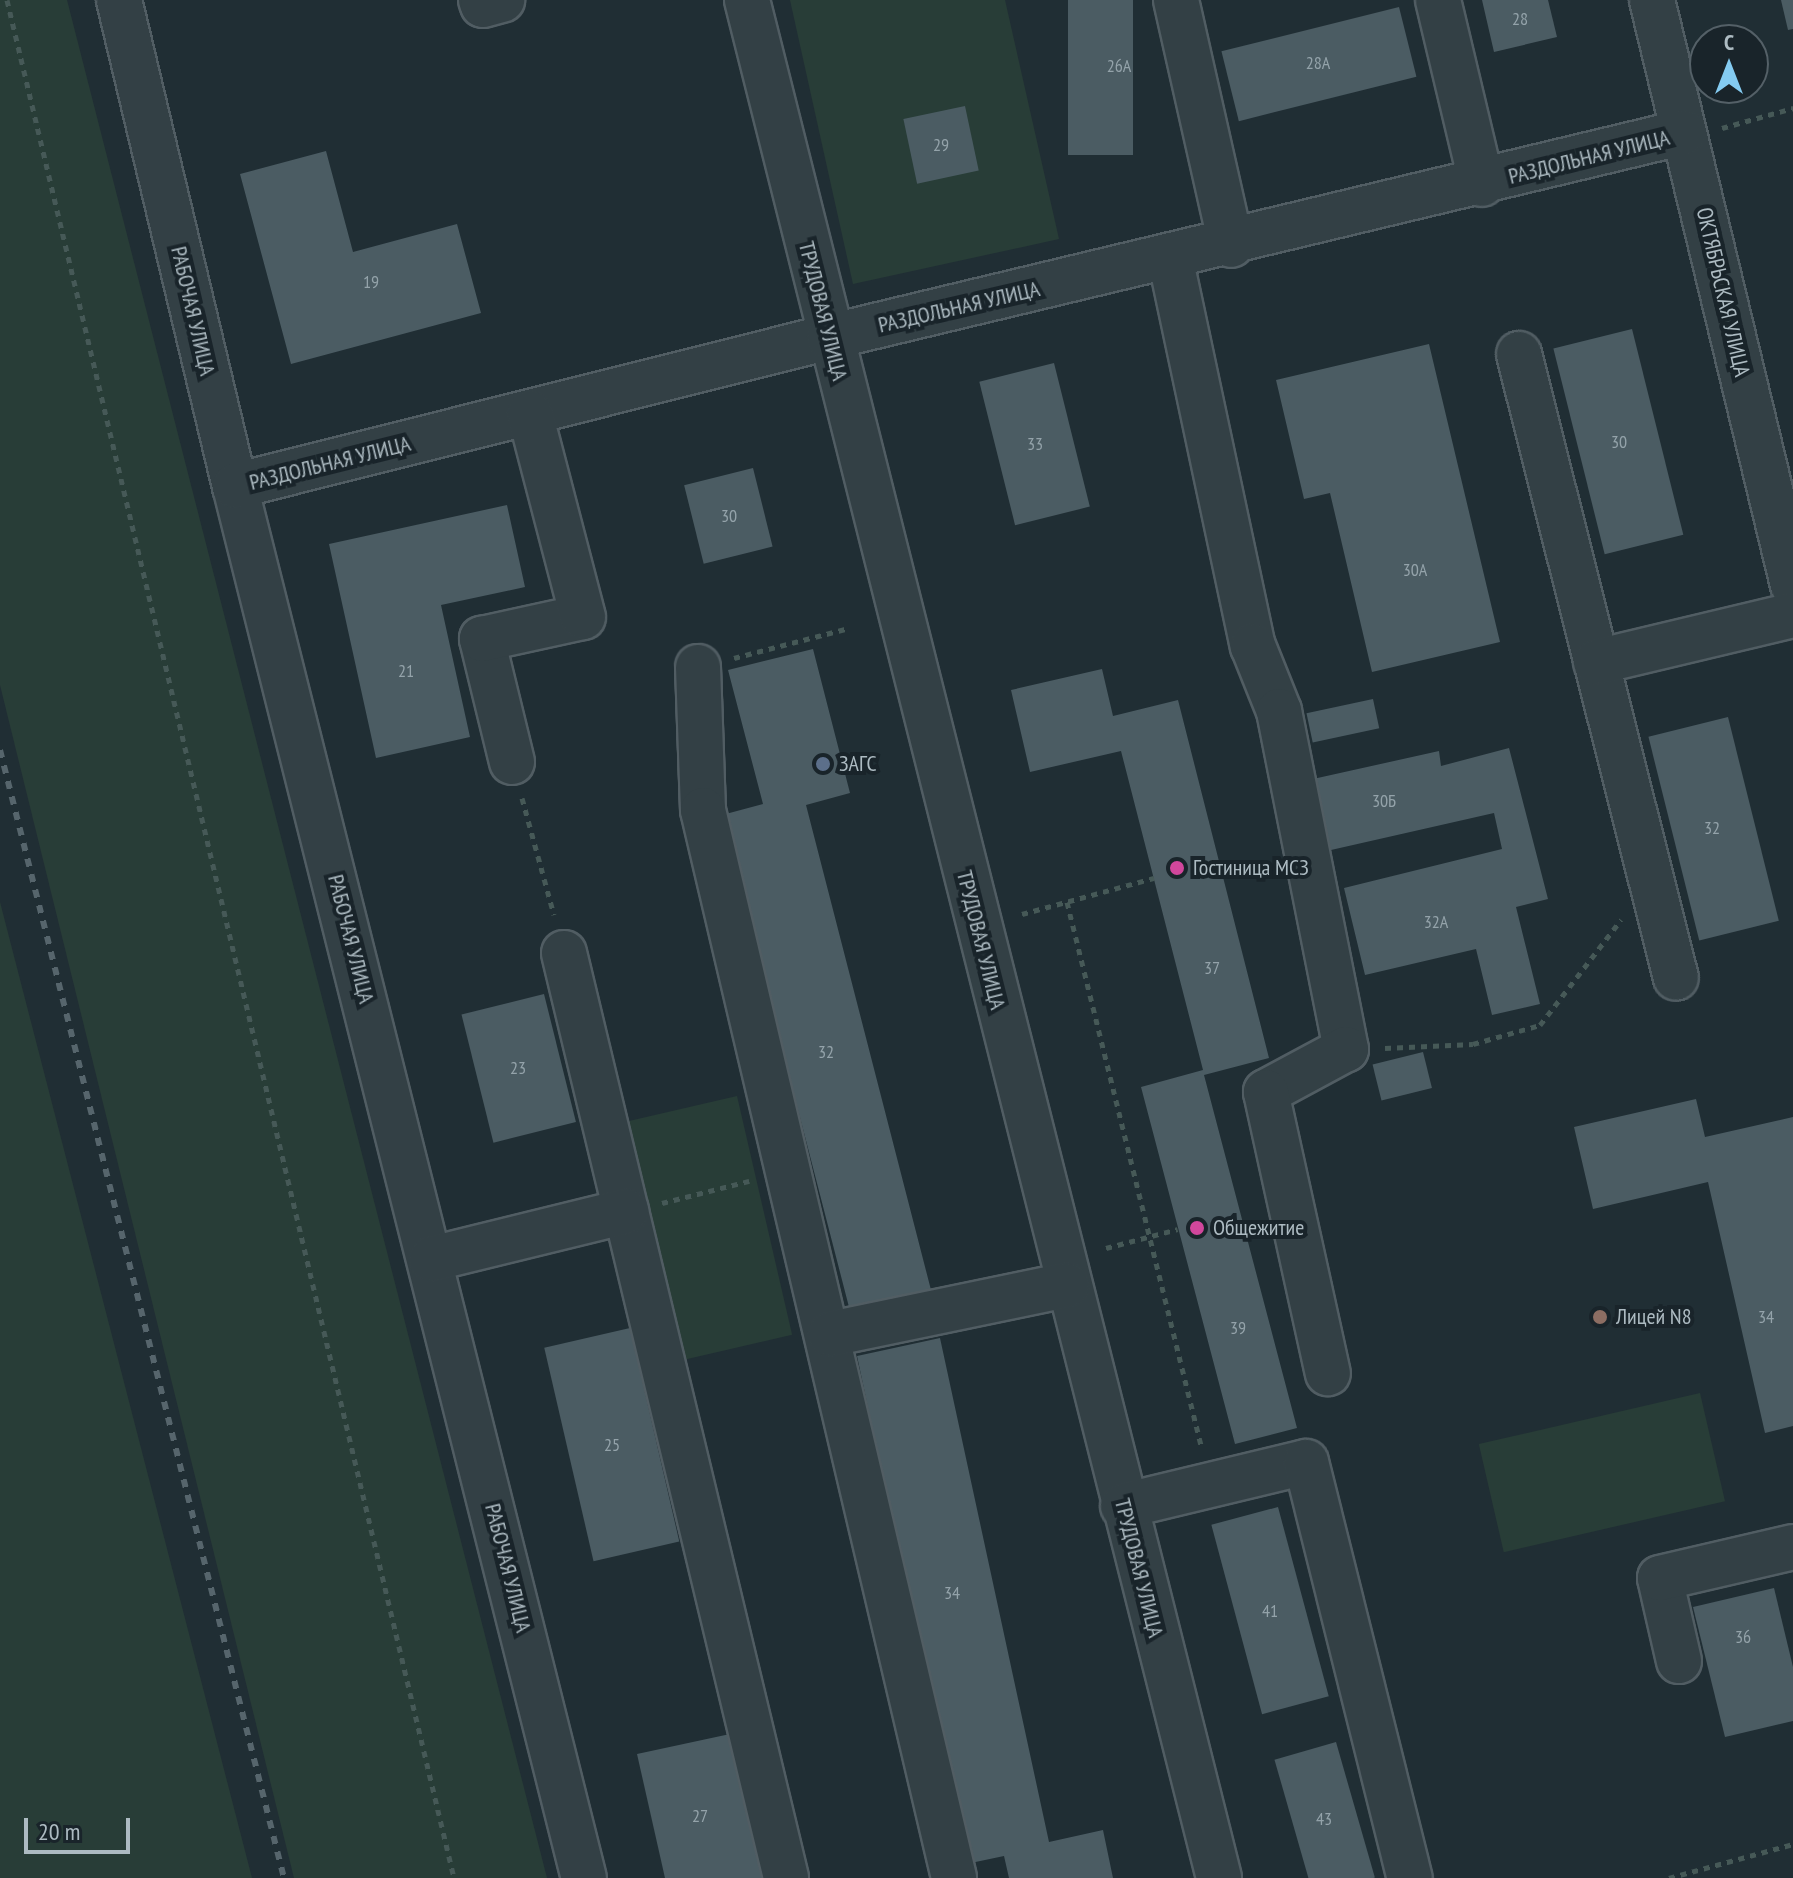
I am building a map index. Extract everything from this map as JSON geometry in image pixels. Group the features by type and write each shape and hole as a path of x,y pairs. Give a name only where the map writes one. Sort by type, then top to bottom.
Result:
{"street":[{"name":"РАБОЧАЯ УЛИЦА","path":"119,0 235,486 584,1878"},
{"path":"481,0 483,5 502,0"},
{"name":"ТРУДОВАЯ УЛИЦА","path":"747,0 1067,1285 1219,1878"},
{"path":"1176,0 1231,245"},
{"path":"1438,0 1482,184"},
{"name":"ОКТЯБРЬСКАЯ УЛИЦА","path":"1652,0 1785,513 1793,585"},
{"name":"РАЗДОЛЬНАЯ УЛИЦА","path":"235,486 829,337 1231,245 1684,132"},
{"path":"1170,257 1253,646 1279,711 1346,1049 1266,1092 1328,1373"},
{"path":"1519,354 1676,978"},
{"path":"512,762 482,639 583,617 530,413"},
{"path":"1596,662 1793,615"},
{"path":"698,667 703,810 830,1334 954,1878"},
{"path":"564,953 786,1878"},
{"path":"431,1259 626,1211"},
{"path":"830,1334 1067,1285"},
{"path":"1123,1506 1306,1462 1410,1878"},
{"path":"1679,1661 1660,1578 1793,1547"}],"path":[{"path":"7,0 454,1878"},
{"path":"698,667 849,628"},
{"path":"512,762 564,953"},
{"path":"1022,914 1154,878"},
{"path":"1346,1049 1473,1044 1540,1025 1651,882"},
{"path":"1067,902 1211,1485"},
{"path":"626,1211 791,1171"},
{"path":"1106,1248 1178,1229"},
{"path":"1669,1878 1793,1844"}],"green space":[{"path":"0,0 67,0 547,1878 294,1878 0,685"},
{"path":"790,0 1005,0 1059,239 853,284"},
{"path":"0,902 252,1878 0,1878"},
{"path":"737,1096 792,1335 682,1360 627,1121"},
{"path":"1700,1393 1725,1501 1504,1552 1479,1444"}],"building":[{"path":"1068,0 1133,0 1133,155 1068,155"},
{"path":"1482,0 1548,0 1557,37 1494,52"},
{"path":"1781,0 1793,0 1793,29 1788,30"},
{"path":"1399,7 1416,77 1239,121 1221,51"},
{"path":"965,106 979,171 917,184 903,119"},
{"path":"326,151 353,252 457,224 481,313 291,364 240,174"},
{"path":"1632,329 1683,535 1605,554 1553,349"},
{"path":"1429,344 1500,642 1372,672 1330,493 1304,499 1276,380"},
{"path":"1054,363 1090,507 1015,525 979,382"},
{"path":"753,468 773,547 704,564 684,485"},
{"path":"507,505 525,587 441,605 470,737 376,758 329,544"},
{"path":"813,649 850,793 806,805 931,1290 850,1311 722,815 763,804 728,670"},
{"path":"1102,669 1113,716 1178,700 1269,1058 1204,1075 1297,1428 1235,1444 1141,1087 1203,1070 1121,751 1030,772 1011,690"},
{"path":"1373,699 1379,728 1313,742 1306,713"},
{"path":"1728,717 1779,921 1699,941 1648,737"},
{"path":"1509,748 1548,899 1516,907 1540,1004 1492,1015 1476,949 1365,975 1344,888 1502,849 1494,813 1331,850 1313,779 1439,751 1441,766"},
{"path":"544,994 576,1122 493,1143 462,1015"},
{"path":"1423,1052 1432,1088 1381,1100 1373,1065"},
{"path":"1696,1099 1705,1137 1793,1117 1793,1426 1765,1433 1708,1182 1593,1209 1574,1127"},
{"path":"630,1328 679,1541 594,1561 544,1348"},
{"path":"940,1338 1049,1842 1103,1830 1113,1878 1009,1878 1004,1856 966,1864 857,1356"},
{"path":"1278,1507 1329,1696 1262,1714 1211,1525"},
{"path":"1774,1588 1793,1667 1793,1721 1725,1737 1693,1607"},
{"path":"730,1734 762,1878 665,1878 637,1754"},
{"path":"1336,1742 1375,1878 1308,1878 1274,1760"}],"railway":[{"path":"0,750 284,1878"}],"place":[{"name":"ЗАГС","path":"823,764"},
{"name":"Гостиница МСЗ","path":"1177,868"},
{"name":"Общежитие","path":"1197,1228"},
{"name":"Лицей N8","path":"1600,1317"}]}
